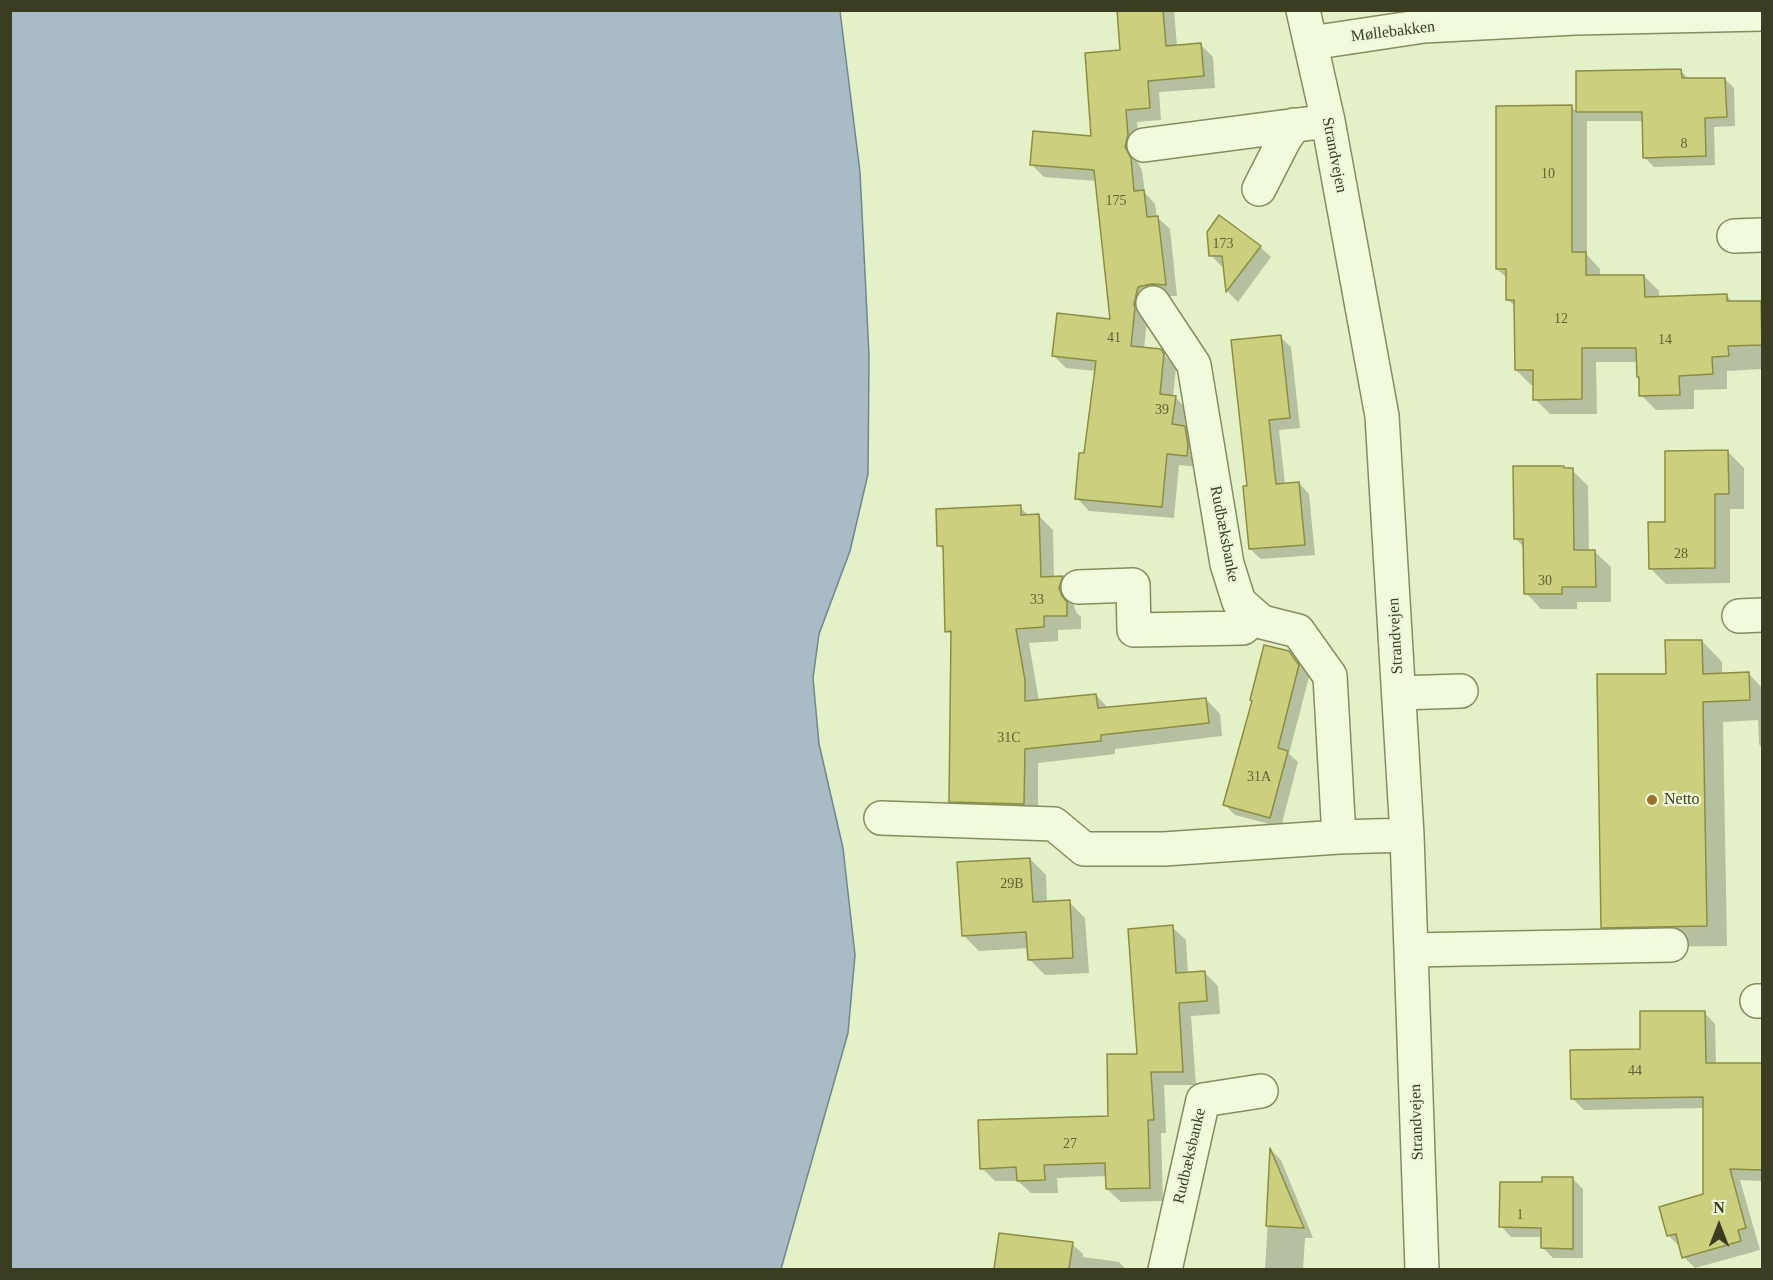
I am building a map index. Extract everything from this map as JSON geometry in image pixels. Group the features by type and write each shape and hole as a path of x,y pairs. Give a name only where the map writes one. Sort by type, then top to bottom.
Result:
{"street":[{"name":"Strandvejen","path":"1303,10 1328,120 1382,416 1407,835 1422,1269"},
{"name":"Møllebakken","path":"1311,43 1424,26 1574,14 1762,14"},
{"path":"1144,145 1328,120"},
{"path":"1259,189 1294,125"},
{"name":"Rudbæksbanke","path":"1153,303 1194,364 1227,564 1239,602 1262,622 1298,631 1330,676 1339,837"},
{"path":"1078,586 1133,585 1134,630 1243,628 1256,617"},
{"path":"1399,693 1461,692"},
{"path":"881,818 1054,824 1084,849 1164,849 1339,837 1407,835"},
{"path":"1411,950 1671,945"},
{"name":"Rudbæksbanke","path":"1165,1269 1203,1100 1262,1091"}],"shaded area":[{"path":"10,11 840,11 860,172 869,355 868,474 850,551 819,634 813,678 819,744 843,848 855,955 848,1033 781,1269 11,1269"}],"building":[{"path":"1117,10 1163,10 1166,46 1201,43 1204,76 1148,81 1150,108 1126,110 1128,135 1125,147 1131,158 1134,191 1144,190 1147,217 1158,216 1166,285 1151,284 1138,287 1134,304 1131,346 1161,349 1164,354 1160,394 1176,396 1172,424 1185,426 1188,445 1187,456 1167,454 1162,507 1075,499 1079,453 1084,453 1096,361 1052,356 1057,313 1110,319 1094,170 1030,165 1033,131 1091,136 1085,53 1120,50"},
{"path":"1681,69 1682,78 1725,78 1727,117 1705,118 1706,156 1643,158 1642,112 1576,112 1576,71"},
{"path":"1572,105 1572,252 1586,252 1586,275 1644,275 1645,297 1727,294 1727,301 1761,301 1762,345 1728,346 1729,356 1712,357 1713,374 1679,376 1680,395 1639,396 1636,348 1582,348 1582,399 1533,400 1533,370 1515,370 1514,300 1506,300 1506,269 1496,269 1496,106"},
{"path":"1219,215 1261,246 1226,292 1222,256 1209,256 1207,232"},
{"path":"1281,335 1290,418 1269,420 1276,484 1299,482 1305,545 1249,549 1243,486 1247,486 1231,340"},
{"path":"1728,450 1729,494 1715,494 1715,568 1649,569 1648,522 1665,522 1665,451"},
{"path":"1513,466 1573,468 1574,550 1595,550 1596,587 1562,587 1562,594 1524,594 1523,539 1514,539"},
{"path":"1021,505 1021,515 1039,514 1041,577 1063,576 1059,588 1067,602 1067,616 1044,616 1044,627 1016,629 1025,680 1025,701 1096,694 1098,708 1206,698 1209,723 1101,735 1101,741 1025,749 1024,804 949,802 951,631 945,632 943,546 937,546 936,509"},
{"name":"Netto","path":"1665,640 1702,640 1703,674 1749,672 1750,700 1703,702 1707,926 1601,928 1597,674 1666,674"},
{"path":"1264,645 1289,651 1299,665 1278,748 1288,751 1270,818 1223,805 1252,701 1250,700"},
{"path":"1030,858 1033,902 1070,900 1073,958 1028,960 1026,932 962,936 957,862"},
{"path":"1173,925 1176,973 1205,971 1207,1001 1179,1003 1183,1072 1151,1072 1154,1120 1148,1120 1150,1188 1106,1189 1105,1163 1044,1165 1045,1180 1017,1181 1016,1167 980,1169 978,1120 1108,1116 1107,1054 1137,1054 1128,929"},
{"path":"1640,1011 1705,1011 1706,1063 1762,1063 1762,1170 1730,1169 1746,1228 1738,1230 1741,1241 1682,1258 1676,1234 1667,1236 1659,1207 1703,1194 1703,1097 1571,1099 1570,1050 1640,1049"},
{"path":"1270,1148 1304,1228 1266,1226"},
{"path":"1542,1177 1573,1177 1573,1249 1541,1248 1541,1228 1499,1227 1500,1182 1542,1182"},
{"path":"999,1233 1073,1242 1069,1269 994,1269"}],"place":[{"name":"Netto","path":"1652,800"}]}
